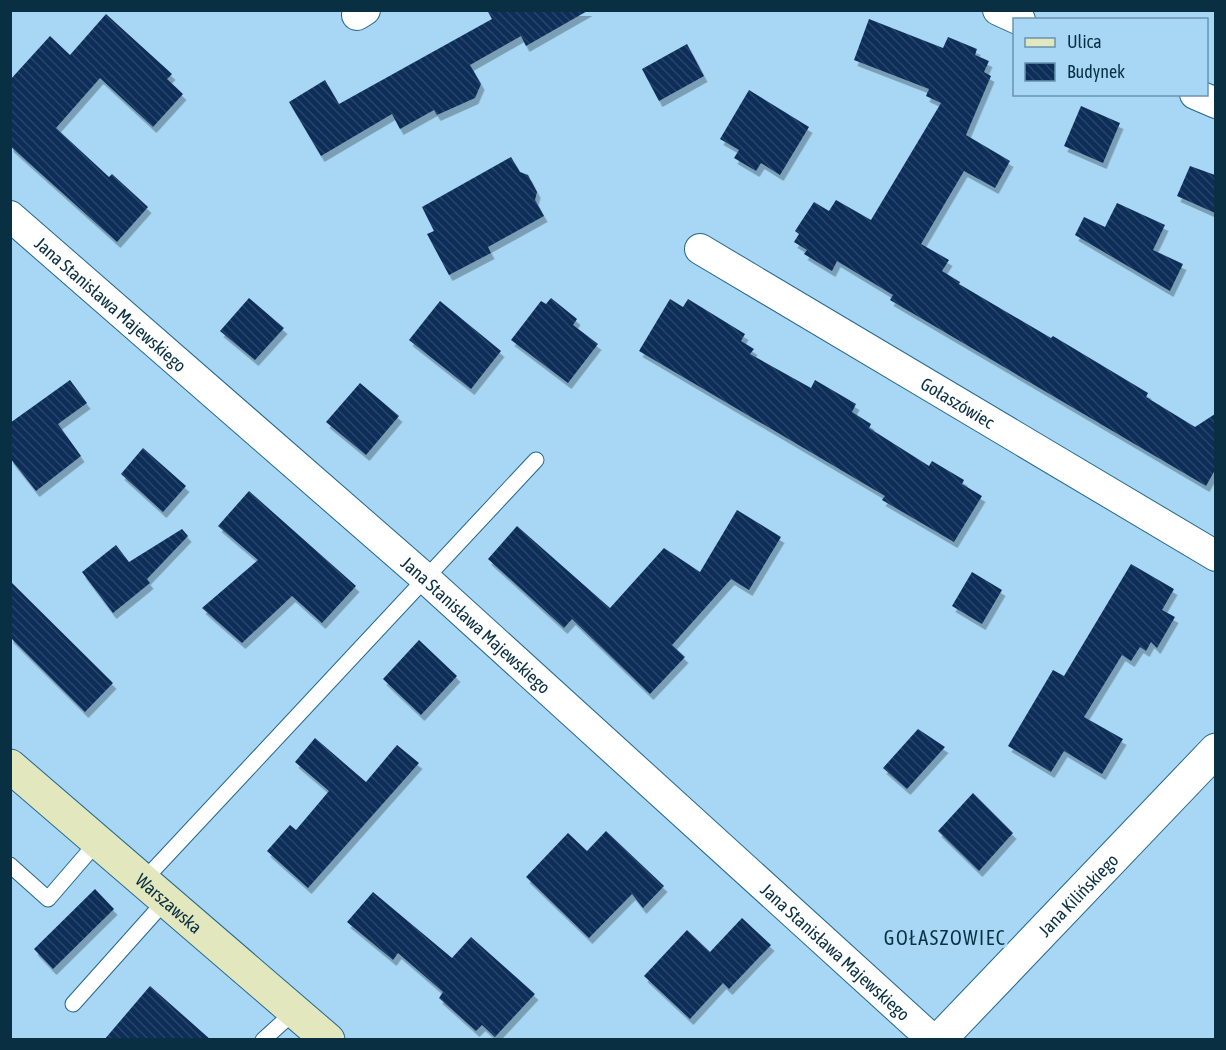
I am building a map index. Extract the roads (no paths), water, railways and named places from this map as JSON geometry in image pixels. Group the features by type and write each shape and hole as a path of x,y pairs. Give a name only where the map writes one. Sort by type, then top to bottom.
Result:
{"main road":[{"name":"Warszawska","path":"10,766 328,1040"}],"street":[{"path":"999,10 1016,18"},
{"path":"1199,96 1215,103"},
{"name":"Jana Stanisława Majewskiego","path":"16,233 425,578 933,1040"},
{"name":"Gołaszówiec","path":"700,249 1215,556"},
{"name":"Jana Kilińskiego","path":"939,1040 1215,750"}],"lane":[{"path":"73,1004 155,890 425,578 536,460"},
{"path":"10,865 48,899 98,841"},
{"path":"263,1040 295,1011"}],"district":[{"name":"GOŁASZOWIEC","path":"945,937"}]}
